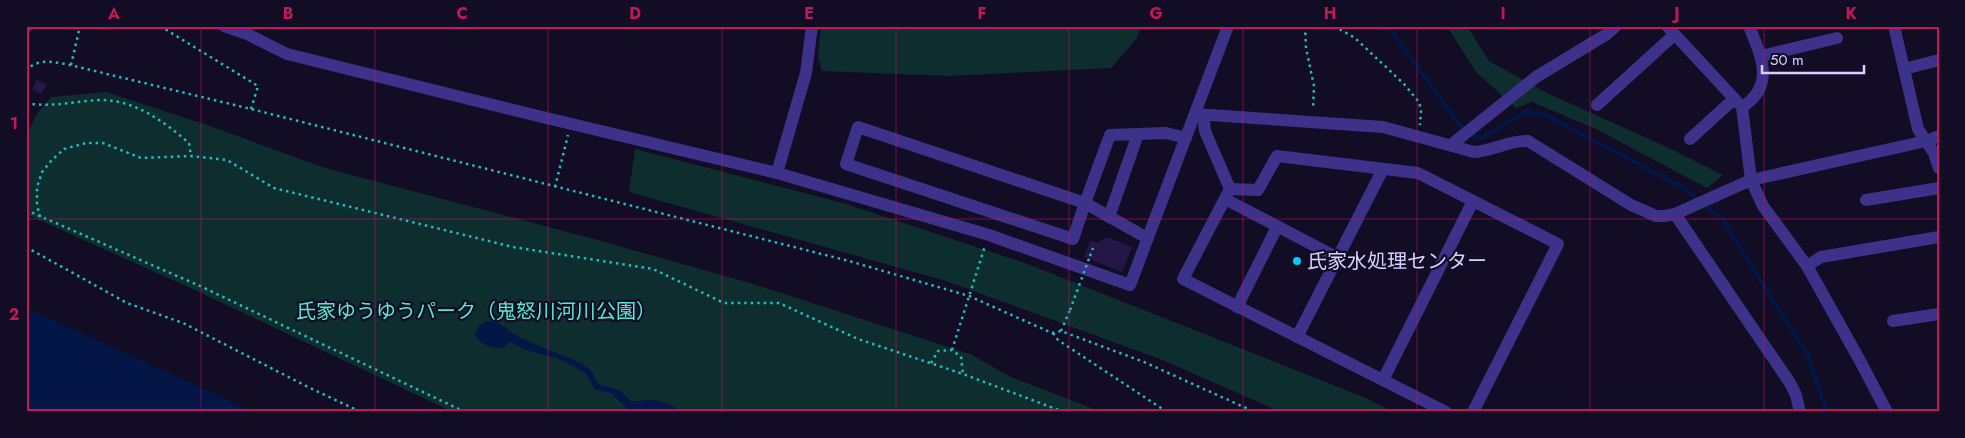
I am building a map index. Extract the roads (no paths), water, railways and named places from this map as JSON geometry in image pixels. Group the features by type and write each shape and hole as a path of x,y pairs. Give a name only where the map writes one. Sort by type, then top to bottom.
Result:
{"street":[{"path":"224,26 247,34 287,54 777,173 989,235 1130,285 1186,138 1199,115 1228,26"},
{"path":"777,173 806,73 812,26"},
{"path":"1454,141 1536,77 1607,34 1616,26"},
{"path":"1690,139 1738,103 1751,102 1761,86 1764,74 1761,56 1749,26"},
{"path":"1894,26 1918,129 1934,153 1939,168"},
{"path":"1597,105 1670,31 1738,103 1751,180 1763,206 1807,266 1887,412"},
{"path":"1761,56 1837,38"},
{"path":"1904,68 1939,60"},
{"path":"1199,115 1383,127 1417,136 1454,141 1474,152 1482,152 1517,140 1528,141 1644,212 1656,216 1680,211 1751,180 1926,141 1939,136"},
{"path":"1199,115 1227,194 1277,226 1338,258"},
{"path":"1147,238 1085,203 858,128 846,164 1073,239 1085,203 1110,135 1166,133 1186,138"},
{"path":"1109,217 1138,134"},
{"path":"1227,194 1258,190 1277,156 1418,173 1558,244 1473,412"},
{"path":"1298,337 1383,169"},
{"path":"1866,200 1939,188"},
{"path":"1227,194 1182,280 1446,412"},
{"path":"1383,380 1473,201"},
{"path":"1680,211 1790,383 1796,395 1800,412"},
{"path":"1237,307 1277,226"},
{"path":"1807,266 1821,257 1939,237"},
{"path":"1894,321 1939,314"}],"water":[{"path":"26,308 236,403 252,412 26,412"},
{"path":"487,321 500,324 519,337 576,361 591,371 600,385 620,391 631,401 660,401 669,404 680,412 631,410 626,408 611,393 596,390 585,373 559,359 526,350 510,342 502,349 486,345 479,340 475,333 479,326"}],"waterway":[{"path":"1388,26 1467,135 1482,138 1527,111 1547,116 1684,188 1722,219 1808,356 1827,412"}],"place":[{"name":"氏家水処理センター","path":"1297,261"}],"park label":[{"name":"氏家ゆうゆうパーク（鬼怒川河川公園）","path":"476,311"}]}
